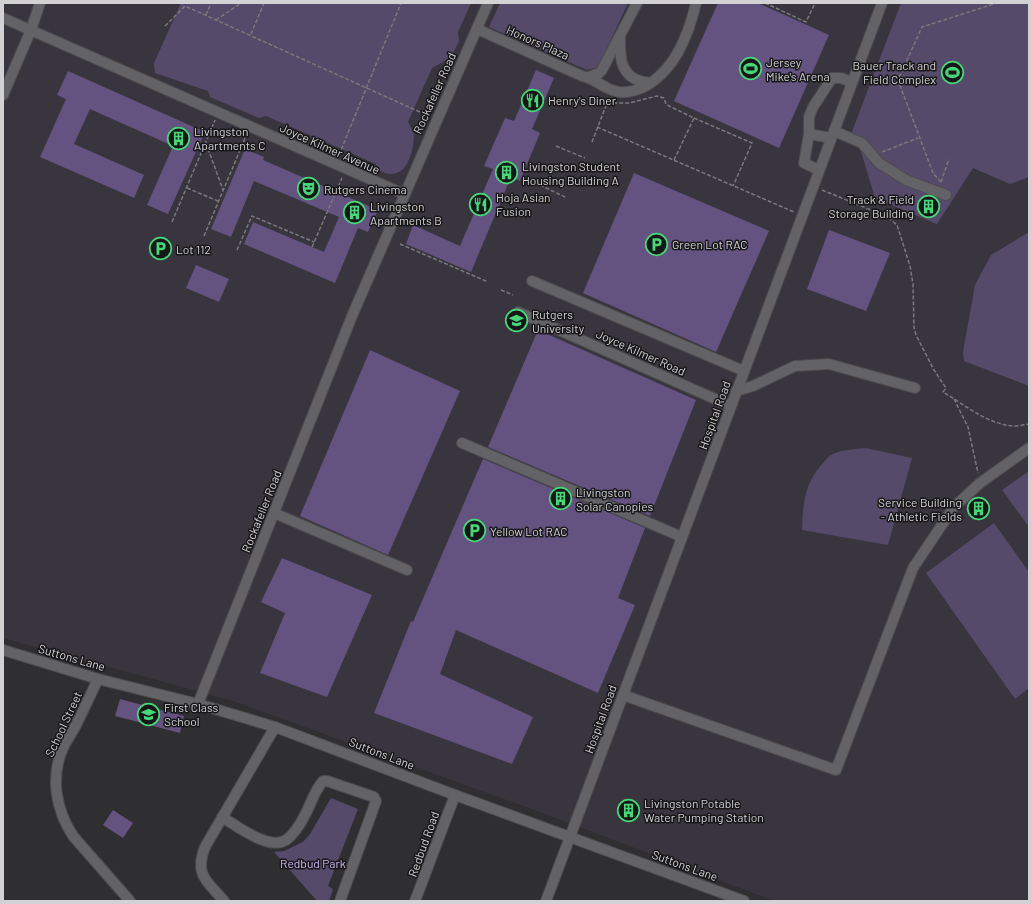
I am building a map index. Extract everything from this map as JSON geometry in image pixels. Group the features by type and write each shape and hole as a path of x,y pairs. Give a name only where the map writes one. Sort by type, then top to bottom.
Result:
{"street":[{"path":"3,95 31,30 40,3"},
{"name":"Rockafeller Road","path":"198,704 347,328 488,3"},
{"path":"589,77 599,73 602,70 637,3"},
{"name":"Honors Plaza","path":"477,29 582,76 589,77 616,92 633,92 650,83 668,68 678,53 692,19 696,3"},
{"name":"Hospital Road","path":"546,901 882,3"},
{"name":"Joyce Kilmer Avenue","path":"3,18 404,194"},
{"path":"620,35 622,64 627,73 635,79 650,83"},
{"path":"819,170 804,163 809,134 809,117 813,107 832,78 841,78 852,82"},
{"path":"809,134 832,135 862,143 879,163 906,180 941,189"},
{"name":"Joyce Kilmer Road","path":"532,280 744,371"},
{"name":"Joyce Kilmer Road","path":"518,312 731,406"},
{"path":"736,392 753,386 795,366 829,364 915,388"},
{"path":"462,443 682,537"},
{"path":"623,695 836,770 913,568 954,507 980,483 1029,448"},
{"path":"274,513 407,570"},
{"name":"Suttons Lane","path":"3,650 98,679 198,704 275,727 744,901"},
{"name":"School Street","path":"98,679 63,749 57,767 56,791 60,811 73,836 130,901"},
{"path":"224,901 205,878 201,871 200,863 205,847 275,727"},
{"path":"222,817 260,839 270,843 278,843 285,841 293,835 323,781 327,780 374,797 376,800 340,901"},
{"name":"Redbud Road","path":"415,901 455,795"}],"path":[{"path":"206,15 211,3"},
{"path":"216,20 241,3"},
{"path":"251,35 264,3"},
{"path":"335,164 402,3"},
{"path":"765,3 806,22 815,3"},
{"path":"941,189 933,173 898,80 922,27 997,3"},
{"path":"165,26 185,6 422,113"},
{"path":"592,142 607,103 629,103 657,96 664,98 666,104 669,106 752,143 733,186"},
{"path":"172,222 218,113"},
{"path":"674,160 694,118"},
{"path":"204,236 250,127"},
{"path":"597,127 796,213"},
{"path":"873,156 919,137"},
{"path":"206,142 223,190"},
{"path":"556,146 584,158"},
{"path":"941,189 949,159"},
{"path":"312,247 346,169"},
{"path":"540,185 568,198"},
{"path":"186,187 218,201"},
{"path":"822,190 888,217 897,225 914,284 914,327 916,335 934,370 946,388 943,392 980,415 997,423 1015,426 1029,424"},
{"path":"237,250 252,216 314,242"},
{"path":"400,244 488,282"},
{"path":"501,290 513,295"},
{"path":"954,399 968,427 980,483"}],"shaded area":[{"name":"Rutgers University","path":"3,3 1029,3 1029,901 774,901 556,818 233,701 3,638"}],"green space":[{"path":"181,3 471,3 458,32 459,42 450,58 432,68 408,122 414,134 413,146 409,160 402,170 396,173 387,174 378,170 376,164 266,116 259,118 210,97 208,91 155,73 154,63"},
{"path":"500,3 628,3 599,65 595,68 587,70 489,27"},
{"name":"Bauer Track and Field Complex","path":"901,3 1029,3 1029,177 1010,184 973,168 937,224 875,198 859,145 848,142"},
{"path":"1029,232 1029,386 964,361 963,352 975,285 991,255"},
{"path":"866,448 912,458 888,545 802,530 804,503 808,487 817,471 829,456 837,452"},
{"path":"1029,471 1029,527 1002,490"},
{"path":"994,523 1029,572 1029,688 1015,699 926,573"},
{"name":"Redbud Park","path":"331,798 358,809 328,886 333,889 329,901 317,901 274,852 284,851 303,842 310,834"}],"building":[{"name":"Jersey Mike's Arena","path":"718,3 758,3 829,35 779,148 674,101"},
{"name":"Livingston Student Housing Building A","path":"536,70 554,78 532,129 540,133 520,181 511,177 471,272 406,244 413,225 460,246 493,169 484,166 505,118 514,121"},
{"name":"Livingston Apartments C","path":"68,71 205,132 168,214 147,205 173,146 90,109 74,144 144,175 134,198 40,157 66,99 57,95"},
{"name":"Livingston Apartments B","path":"245,149 264,157 263,160 378,210 368,232 358,228 335,283 244,244 253,222 324,252 339,217 254,181 231,237 211,229"},
{"path":"634,173 769,231 716,352 583,293"},
{"name":"Track & Field Storage Building","path":"923,196 941,203 936,217 917,210"},
{"path":"829,230 890,253 866,311 807,289"},
{"path":"196,265 229,279 219,302 186,288"},
{"path":"538,330 696,400 650,516 488,447"},
{"path":"370,350 460,391 388,555 300,516"},
{"path":"483,459 645,528 618,598 635,605 598,693 456,630 440,674 533,717 512,764 374,713 411,621 413,622"},
{"name":"Service Building - Athletic Fields","path":"983,498 990,509 974,520 966,509"},
{"path":"282,558 372,595 327,697 260,673 285,613 261,602"},
{"path":"120,699 184,716 180,733 115,716"},
{"name":"Livingston Potable Water Pumping Station","path":"627,803 635,806 631,816 623,813"},
{"path":"113,810 133,823 123,838 103,825"}],"place":[{"name":"Jersey Mike's Arena","path":"751,69"},
{"name":"Bauer Track and Field Complex","path":"952,72"},
{"name":"Henry's Diner","path":"533,100"},
{"name":"Livingston Apartments C","path":"179,138"},
{"name":"Livingston Student Housing Building A","path":"507,173"},
{"name":"Rutgers Cinema","path":"308,189"},
{"name":"Hoja Asian Fusion","path":"481,204"},
{"name":"Track & Field Storage Building","path":"929,206"},
{"name":"Livingston Apartments B","path":"354,213"},
{"name":"Green Lot RAC","path":"656,244"},
{"name":"Lot 112","path":"160,249"},
{"name":"Rutgers University","path":"516,321"},
{"name":"Livingston Solar Canopies","path":"561,499"},
{"name":"Service Building - Athletic Fields","path":"978,509"},
{"name":"Yellow Lot RAC","path":"474,531"},
{"name":"First Class School","path":"148,714"},
{"name":"Livingston Potable Water Pumping Station","path":"629,810"}]}
